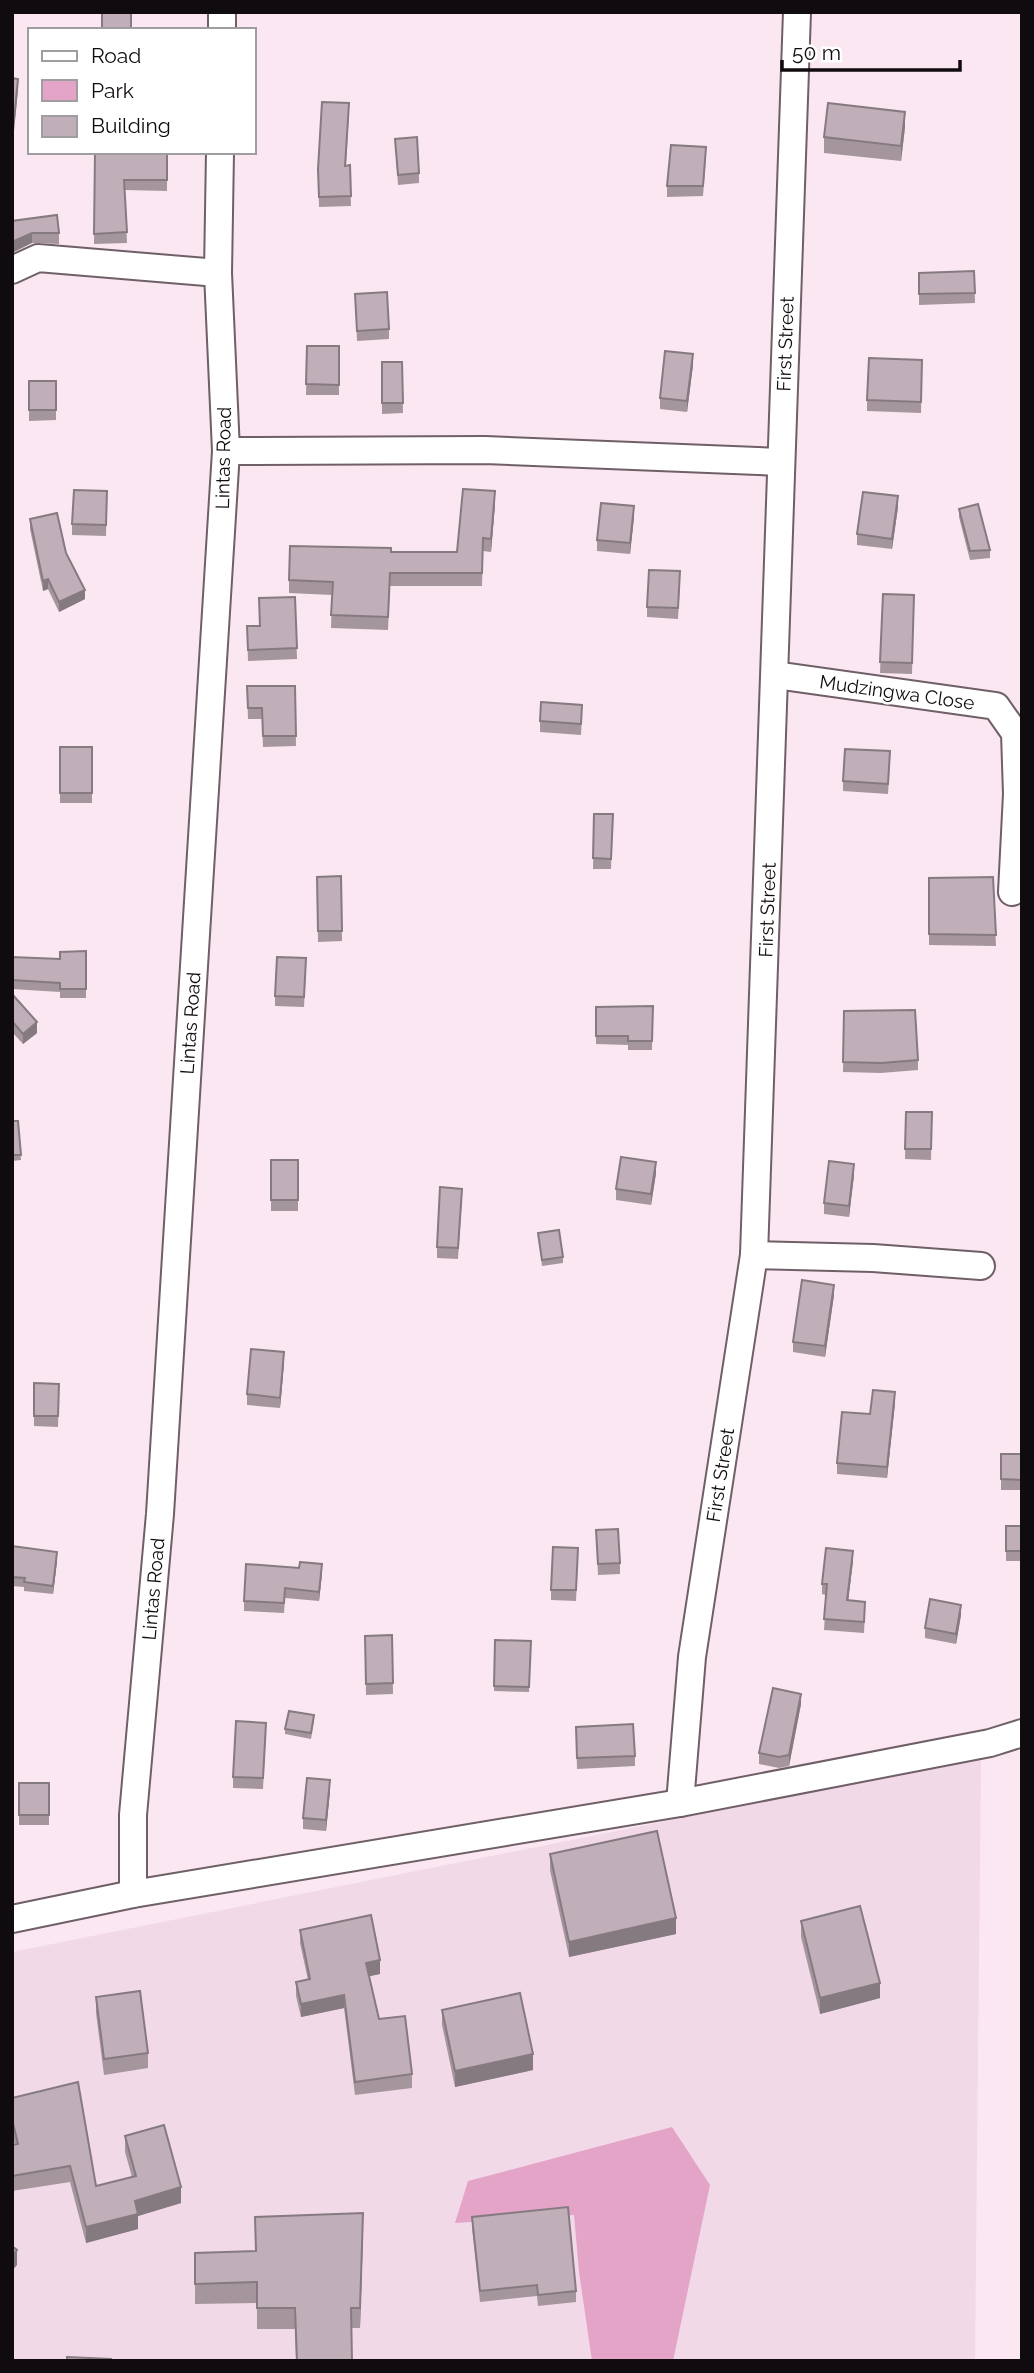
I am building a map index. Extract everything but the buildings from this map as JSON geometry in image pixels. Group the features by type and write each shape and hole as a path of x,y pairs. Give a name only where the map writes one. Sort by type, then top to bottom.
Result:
{"street":[{"name":"First Street","path":"680,1803 692,1657 754,1255 797,12"},
{"name":"Lintas Road","path":"133,1894 133,1815 160,1514 226,451 218,272 220,154"},
{"path":"12,270 38,258 218,272"},
{"path":"226,451 485,450 780,462"},
{"name":"Mudzingwa Close","path":"775,675 996,706 1015,733 1017,794 1012,891"},
{"path":"754,1255 873,1258 981,1266"},
{"path":"12,1919 133,1894 680,1803 990,1743 1022,1733"}],"shaded area":[{"path":"981,1758 975,2361 12,2361 12,1952"}],"green space":[{"path":"672,2127 710,2185 673,2361 592,2361 574,2215 455,2223 468,2181"}]}
